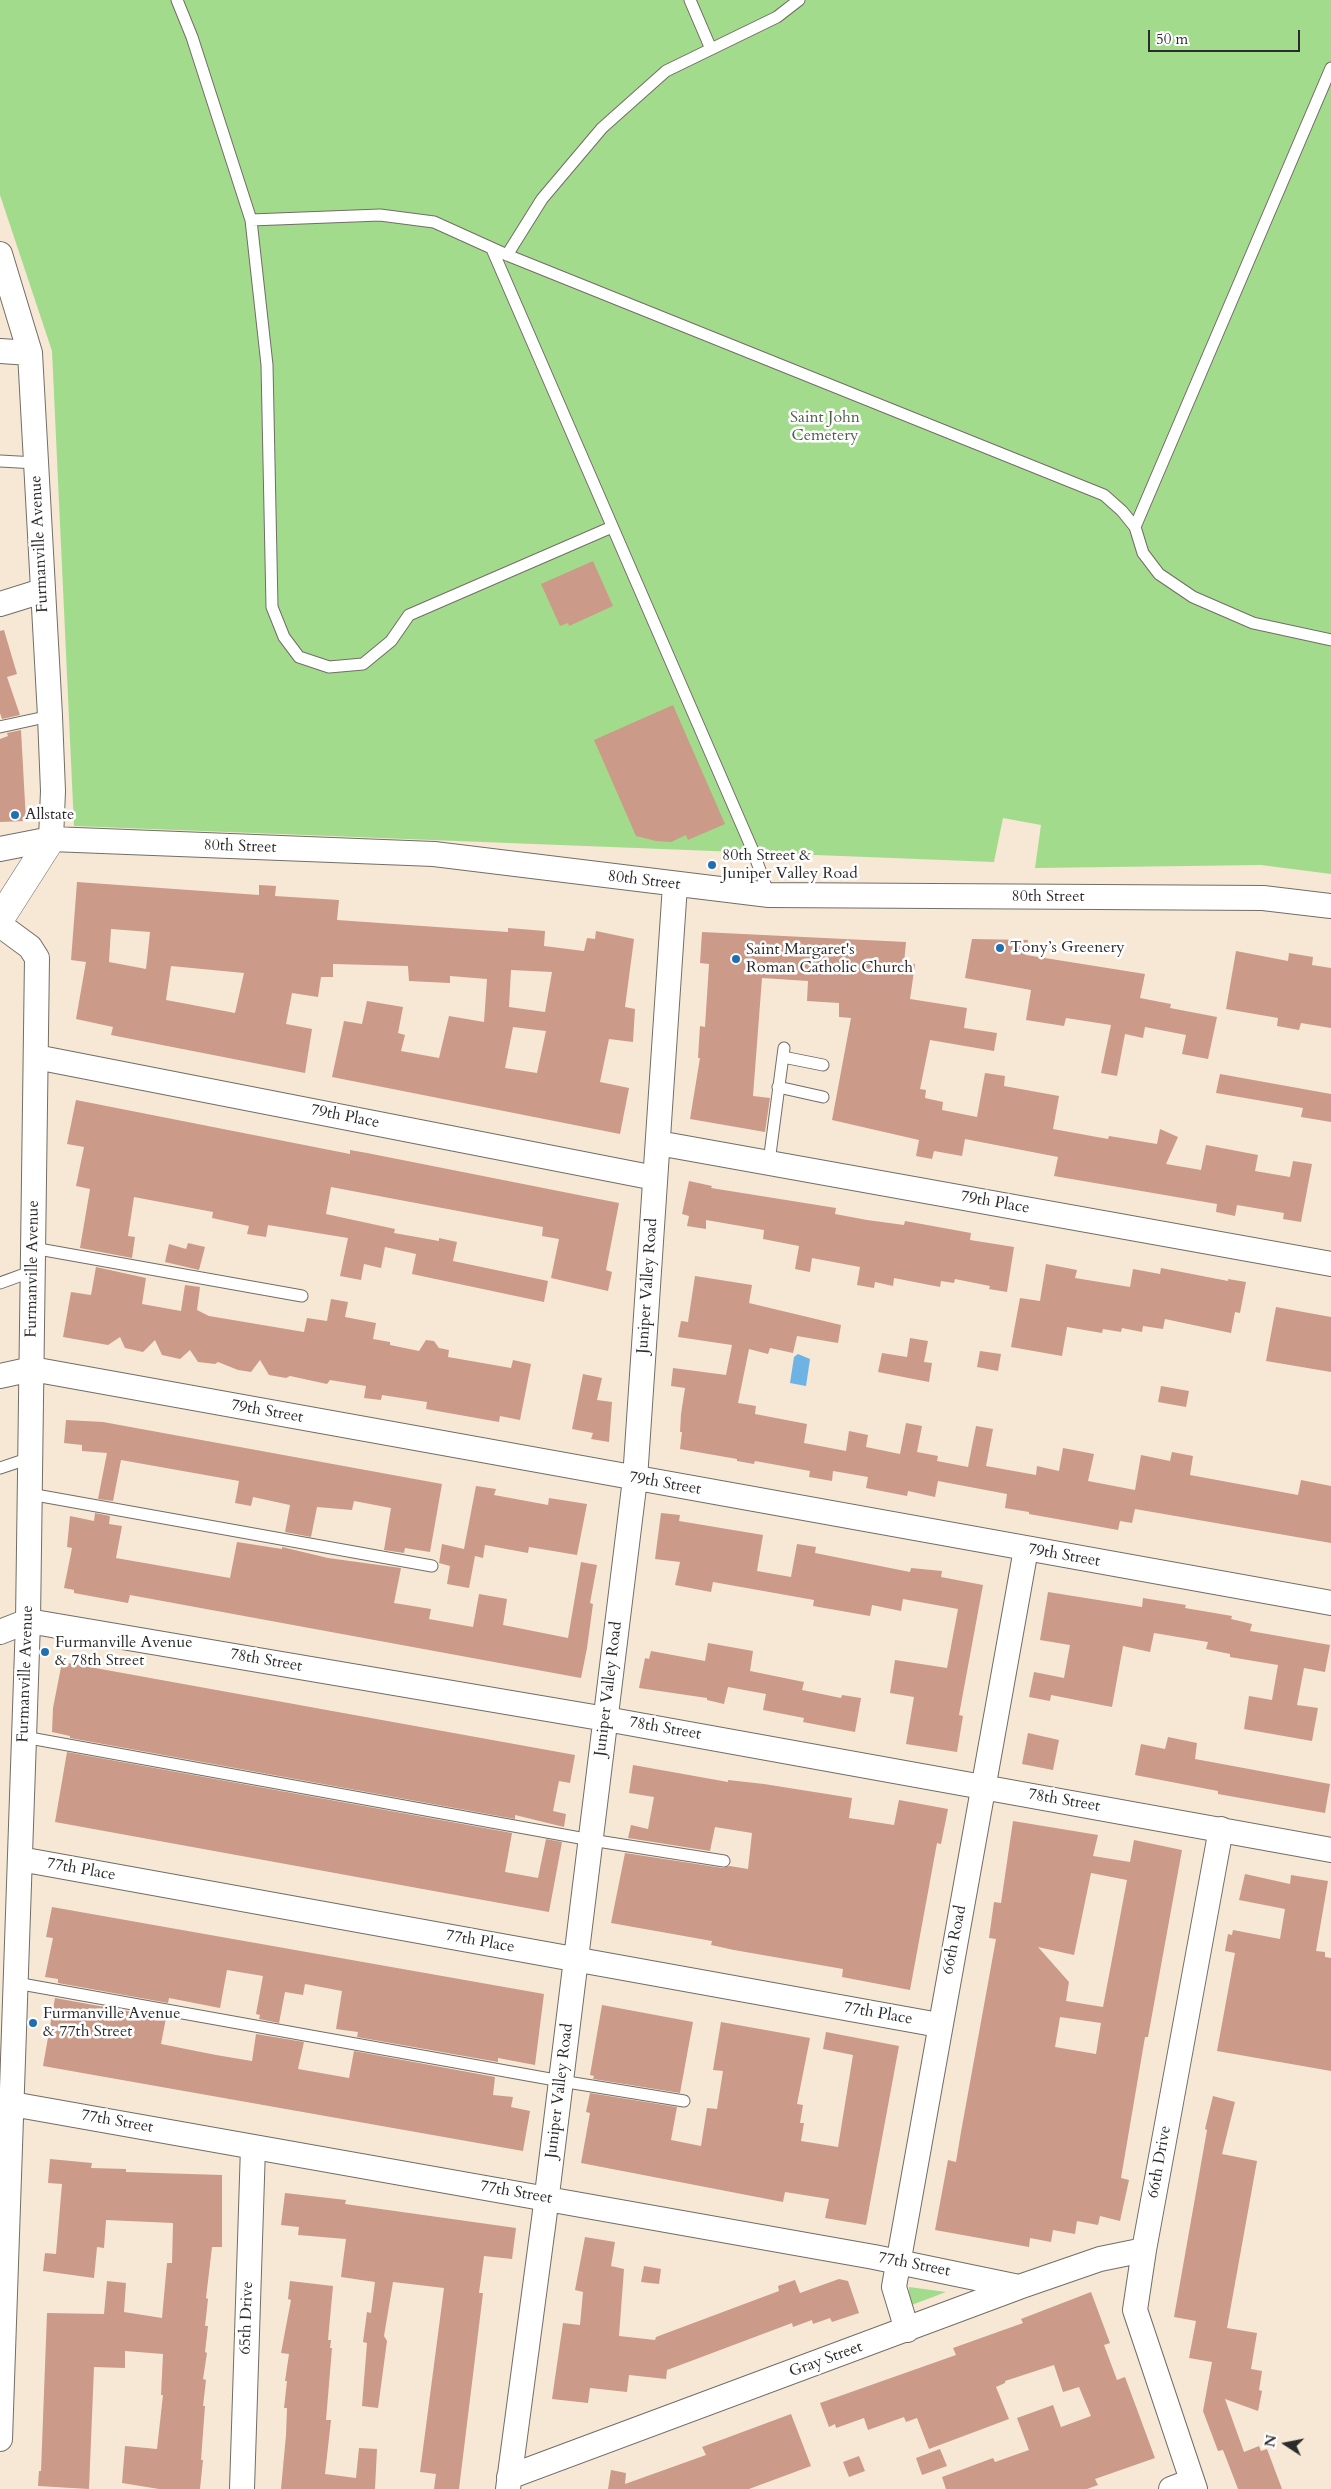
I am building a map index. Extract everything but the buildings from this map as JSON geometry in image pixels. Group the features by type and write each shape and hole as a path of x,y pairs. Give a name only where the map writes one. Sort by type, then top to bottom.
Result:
{"street":[{"name":"Furmanville Avenue","path":"0,254 30,352 50,716 53,798 51,839"},
{"path":"0,351 30,352"},
{"path":"0,604 42,591"},
{"path":"0,919 51,839"},
{"name":"80th Street","path":"0,849 51,839 434,854 769,895 1264,898 1331,906"},
{"name":"Juniper Valley Road","path":"509,2483 547,2199 635,1479 675,885"},
{"name":"Furmanville Avenue","path":"0,925 30,947 36,958 28,1621 20,1859 10,1890 16,1983 12,2104 6,2149 0,2439"},
{"name":"79th Place","path":"36,1057 655,1178"},
{"name":"79th Place","path":"658,1143 1331,1264"},
{"name":"79th Street","path":"0,1376 32,1369 1331,1603"},
{"name":"66th Road","path":"907,2330 894,2287 939,2025 1026,1549"},
{"path":"0,1632 28,1621"},
{"name":"78th Street","path":"28,1621 606,1719 1331,1850"},
{"name":"66th Drive","path":"1186,2486 1135,2310 1144,2250 1221,1829"},
{"name":"77th Place","path":"20,1859 939,2025"},
{"name":"77th Street","path":"12,2104 898,2262 1019,2287"},
{"name":"65th Drive","path":"242,2489 253,2147"},
{"name":"Gray Street","path":"509,2483 1019,2287 1100,2259 1144,2250"}],"lane":[{"path":"177,0 192,37 251,220 267,365 272,607 284,637 299,657 329,667 363,664 391,641 409,615 612,527"},
{"path":"690,0 711,49"},
{"path":"507,256 542,199 602,128 666,71 777,17 799,0"},
{"path":"1135,527 1331,68"},
{"path":"251,220 380,215 434,222 507,256 1104,495 1122,511 1135,527 1143,553 1159,574 1193,597 1253,623 1331,640"},
{"path":"492,249 756,859 769,895"},
{"path":"0,461 36,463"},
{"path":"0,727 50,716"},
{"path":"769,1162 783,1053 823,1065"},
{"path":"778,1087 822,1096"},
{"path":"0,1283 33,1260 302,1296"},
{"path":"0,1468 30,1458"},
{"path":"30,1494 432,1566"},
{"path":"24,1737 591,1840 724,1861"},
{"path":"16,1983 561,2081 684,2100"}],"green space":[{"name":"Saint John Cemetery","path":"0,0 1331,0 1331,874 1261,865 1035,868 1041,825 1003,818 994,862 74,826 52,351 0,195"},
{"path":"909,2287 946,2292 909,2306"}],"water":[{"path":"798,1354 810,1359 806,1386 790,1383 794,1357"}],"place":[{"name":"Allstate","path":"15,815"},
{"name":"80th Street & Juniper Valley Road","path":"712,865"},
{"name":"Tony’s Greenery","path":"1000,948"},
{"name":"Saint Margaret's Roman Catholic Church","path":"736,959"},
{"name":"Furmanville Avenue & 78th Street","path":"45,1652"},
{"name":"Furmanville Avenue & 77th Street","path":"33,2023"}]}
